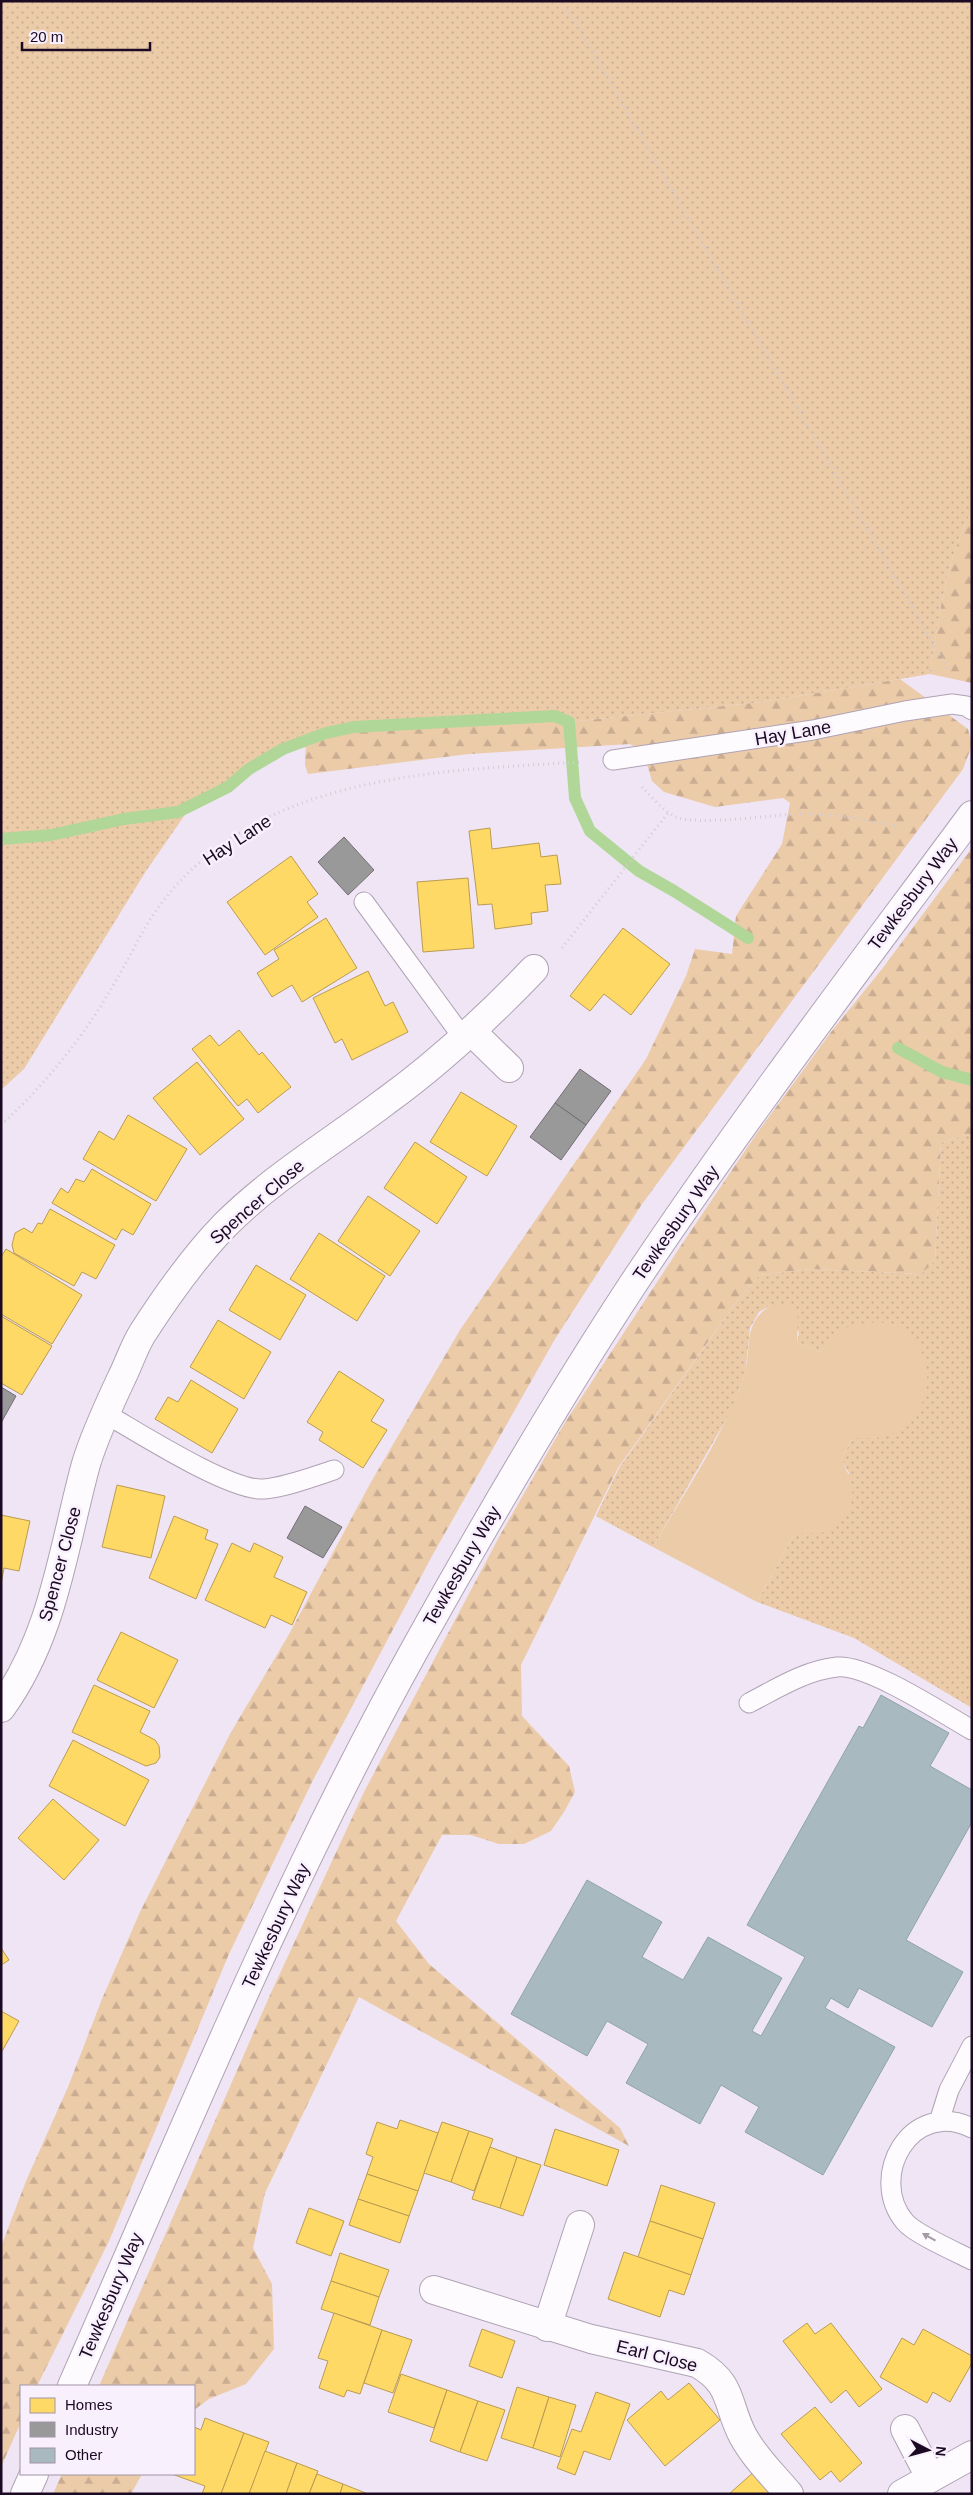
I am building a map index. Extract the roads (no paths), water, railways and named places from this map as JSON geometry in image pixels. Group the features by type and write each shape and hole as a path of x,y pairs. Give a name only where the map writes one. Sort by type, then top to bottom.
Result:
{"street":[{"name":"Tewkesbury Way","path":"72,2385 199,2092 292,1892 372,1728 458,1572 581,1367 686,1207 809,1034 972,815"},
{"name":"Spencer Close","path":"2,1704 47,1620 62,1568 87,1462 106,1414 141,1337 180,1276 226,1224 270,1186 324,1144 386,1102 468,1036 534,969"},
{"path":"468,1036 509,1068"},
{"path":"548,2327 580,2225"},
{"name":"Earl Close","path":"434,2290 548,2327 591,2339 688,2361 712,2371 721,2380 743,2436 760,2462 789,2494"},
{"path":"905,2429 930,2477"},
{"path":"902,2494 972,2455"},
{"path":"25,2494 34,2475"}],"lane":[{"name":"Hay Lane","path":"613,760 813,730 952,704 969,708"},
{"path":"364,902 468,1036"},
{"path":"106,1414 209,1472 238,1485 262,1490 334,1470"},
{"path":"749,1703 811,1674 839,1666 858,1669 876,1677 972,1730"},
{"path":"939,2122 949,2090 972,2046"},
{"path":"972,2128 948,2120 930,2123 913,2132 897,2155 891,2168 892,2190 897,2208 905,2222 972,2260"}],"waterway":[{"path":"1,839 51,835 124,819 178,812 228,787 249,769 283,749 326,733 354,727 555,716 569,722 575,798 590,831 639,871 748,938"},
{"path":"898,1048 942,1072 972,1080"}]}
